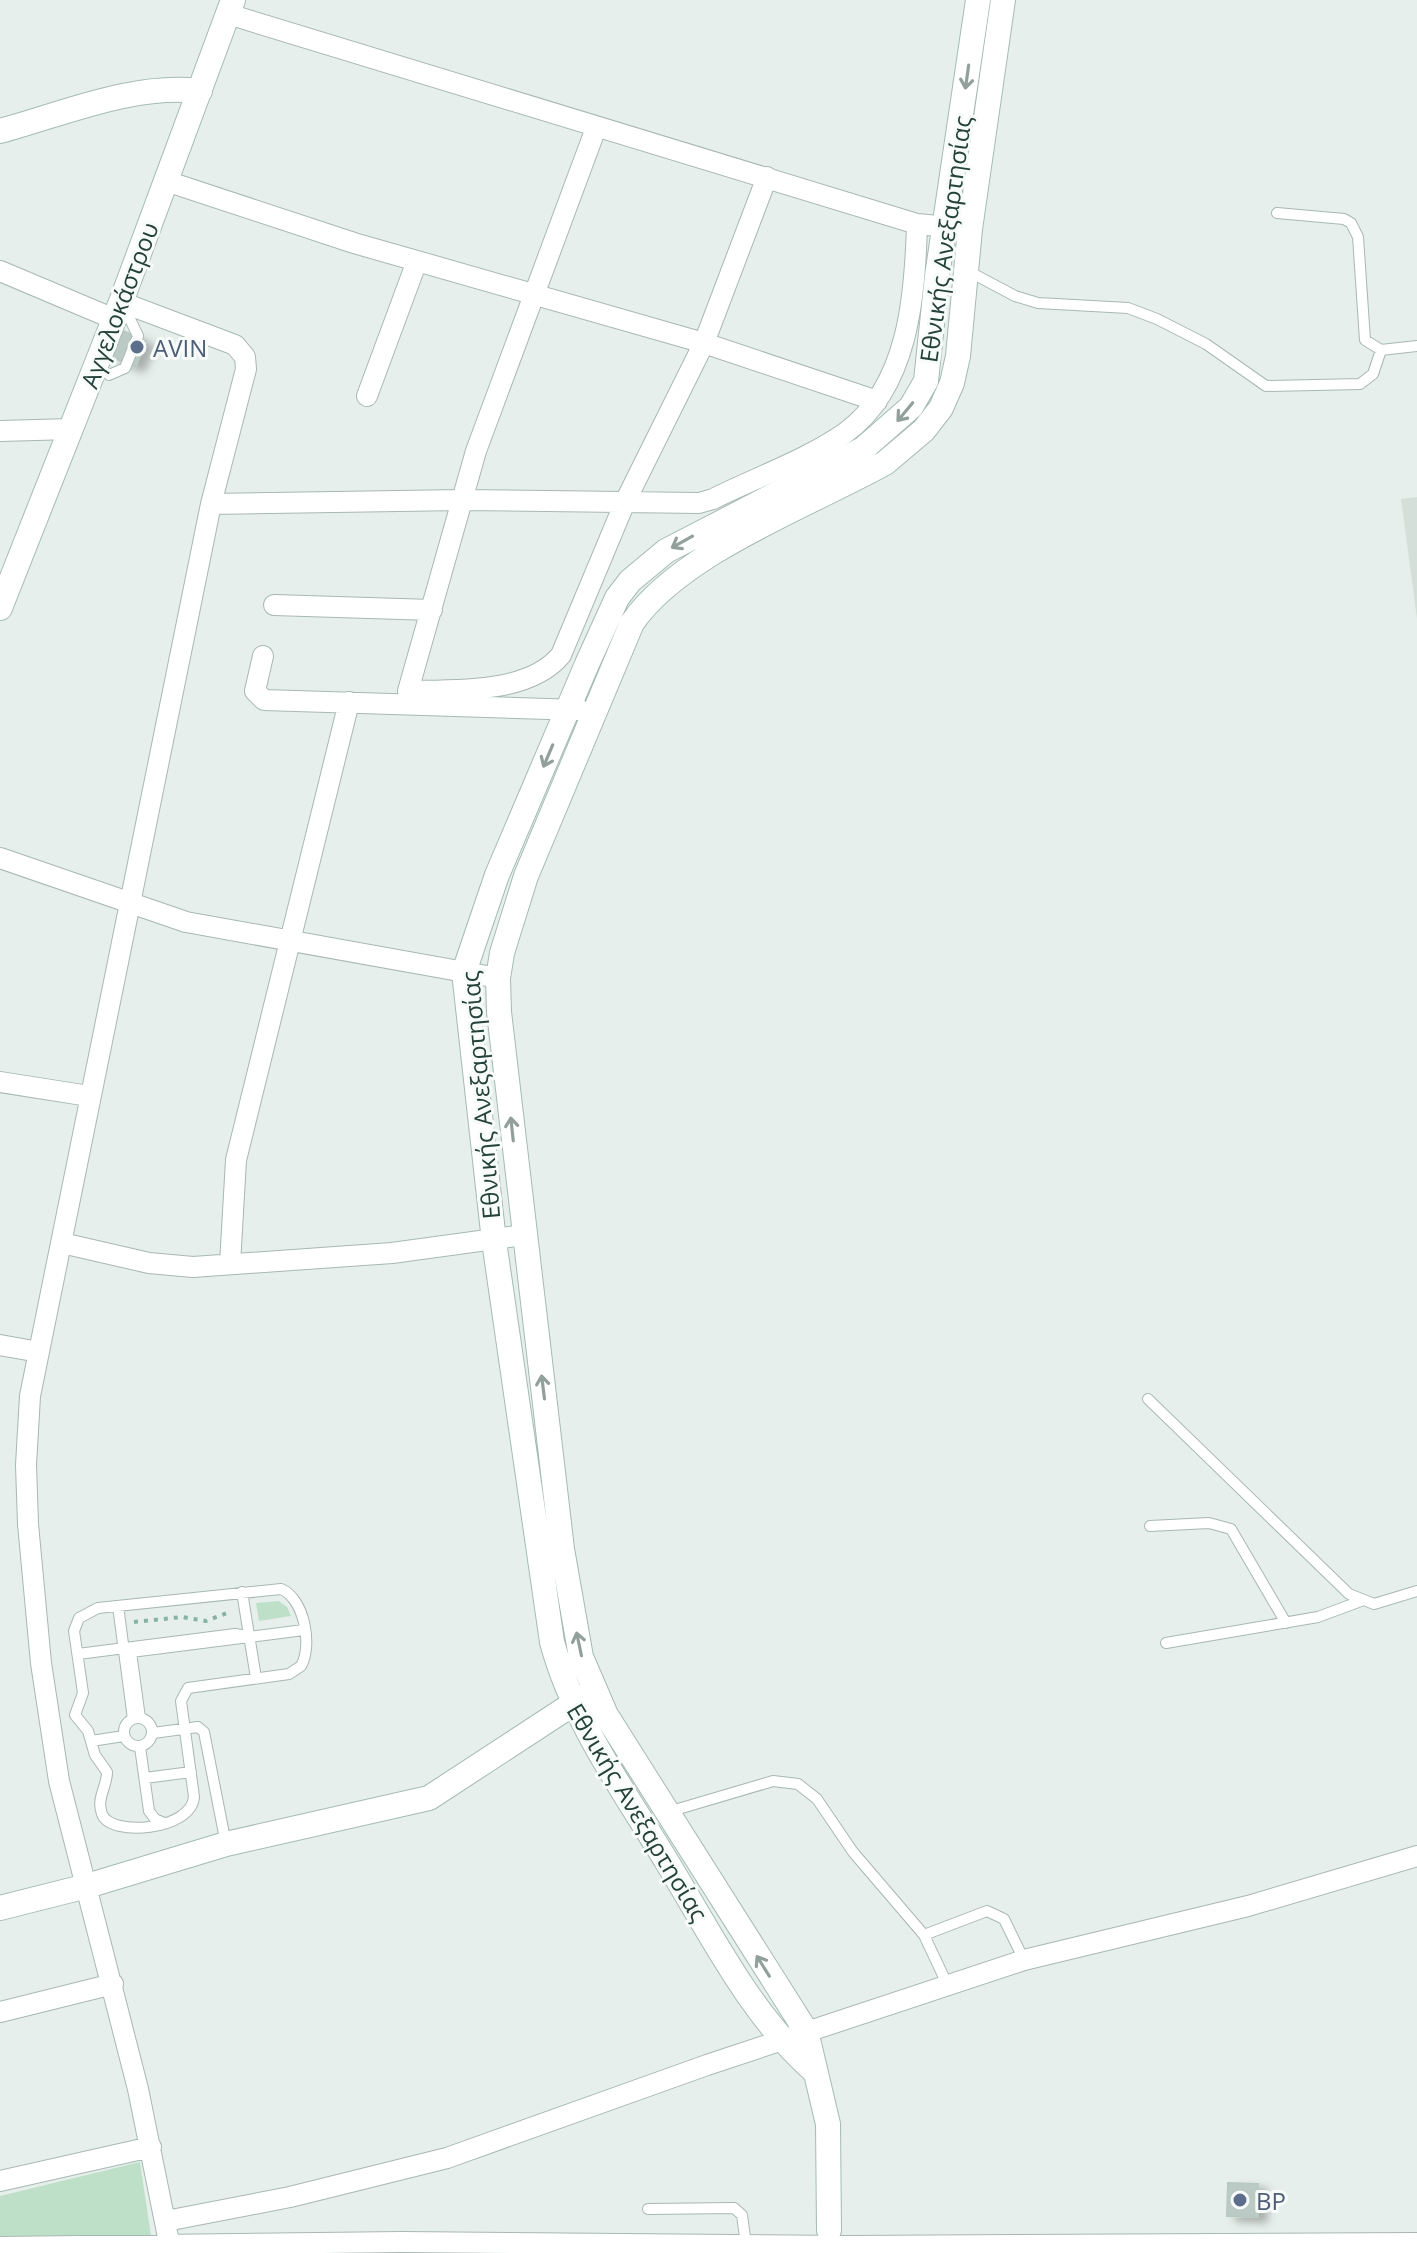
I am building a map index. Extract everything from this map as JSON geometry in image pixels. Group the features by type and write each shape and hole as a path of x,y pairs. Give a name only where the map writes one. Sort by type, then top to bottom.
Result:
{"street":[{"name":"Εθνικής Ανεξαρτησίας","path":"813,2070 779,2040 573,1705 552,1642 494,1241 464,972 497,875 617,598 645,566 735,513 863,449 911,407 926,381 944,228 978,0"},
{"name":"Εθνικής Ανεξαρτησίας","path":"829,2230 828,2124 806,2031 593,1690 581,1657 562,1549 524,1235 498,978 502,953 526,876 632,623 664,585 690,566 885,463 924,430 941,408 952,383 958,356 970,229 1003,0"},
{"path":"231,7 596,128 917,224 970,229"},
{"name":"Αγγελοκάστρου","path":"0,608 71,429 122,313 166,181 231,7"},
{"path":"0,131 102,102 179,89 200,91"},
{"path":"596,128 534,293 462,500 408,691 490,685 541,673 561,655 625,502 704,343 767,177"},
{"path":"166,181 417,261 704,343 877,401"},
{"path":"211,504 462,500 699,503 713,499 844,434 877,401 892,373 908,320 917,224"},
{"path":"367,396 417,261"},
{"path":"0,271 122,313 235,345 245,357 244,376 211,504 28,1407 28,1524 41,1663 59,1781 113,1984 151,2147 170,2247"},
{"path":"0,431 71,429"},
{"path":"274,605 432,610"},
{"path":"263,656 255,691 260,699 596,711"},
{"path":"230,1264 236,1160 288,939 349,702"},
{"path":"0,858 186,922 498,978"},
{"path":"0,1082 89,1096"},
{"path":"62,1243 167,1266 392,1253 524,1235"},
{"path":"0,1345 39,1352"},
{"path":"0,1908 87,1886 226,1844 429,1798 593,1690"},
{"path":"166,2221 290,2197 447,2158 779,2040 1024,1960 1248,1906 1417,1856"},
{"path":"0,2012 113,1984"},
{"path":"0,2181 151,2147"},
{"path":"0,2247 402,2242 746,2245 1417,2243"}],"lane":[{"path":"1277,213 1344,219 1351,223 1358,237 1362,333 1372,347 1381,350 1417,346"},
{"path":"966,270 1015,296 1038,303 1128,308 1157,319 1206,344 1266,386 1360,384 1373,374 1381,350"},
{"path":"109,375 125,368 138,336 122,313"},
{"path":"1148,1399 1349,1594 1361,1601"},
{"path":"1150,1526 1209,1523 1231,1529 1286,1623"},
{"path":"274,1588 288,1591 297,1602 307,1652 301,1666 289,1674 188,1688 181,1701 194,1797 190,1812 178,1821 117,1828 104,1820 99,1799 107,1772 75,1715 83,1693 74,1631 79,1618 91,1609 118,1606 274,1588"},
{"path":"1166,1643 1335,1613 1361,1601 1387,1602 1417,1591"},
{"path":"242,1592 256,1678"},
{"path":"118,1606 137,1718"},
{"path":"128,1651 131,1645 304,1630"},
{"path":"78,1654 128,1651"},
{"path":"137,1718 151,1725 153,1733 149,1742 140,1747 132,1746 124,1736 126,1724 137,1718"},
{"path":"153,1733 198,1727 204,1732 226,1844"},
{"path":"91,1741 124,1736"},
{"path":"136,1827 145,1821 149,1811 140,1747"},
{"path":"145,1778 191,1772"},
{"path":"668,1812 773,1781 798,1784 817,1799 853,1852 924,1935 948,1986"},
{"path":"149,1811 155,1819 164,1823"},
{"path":"924,1935 987,1911 1004,1919 1024,1960"},
{"path":"648,2209 734,2208 742,2215 746,2245"}],"path":[{"path":"120,1624 182,1617 206,1621 245,1610"}],"shaded area":[{"path":"1417,497 1417,619 1401,499"}],"green space":[{"path":"279,1601 287,1607 291,1616 259,1621 256,1603"},
{"path":"140,2162 151,2236 0,2242 0,2196"}],"building":[{"path":"123,331 146,341 135,367 111,357"},
{"path":"1228,2183 1258,2184 1258,2217 1227,2216"}],"place":[{"name":"AVIN","path":"137,347"},
{"name":"BP","path":"1240,2200"}]}
